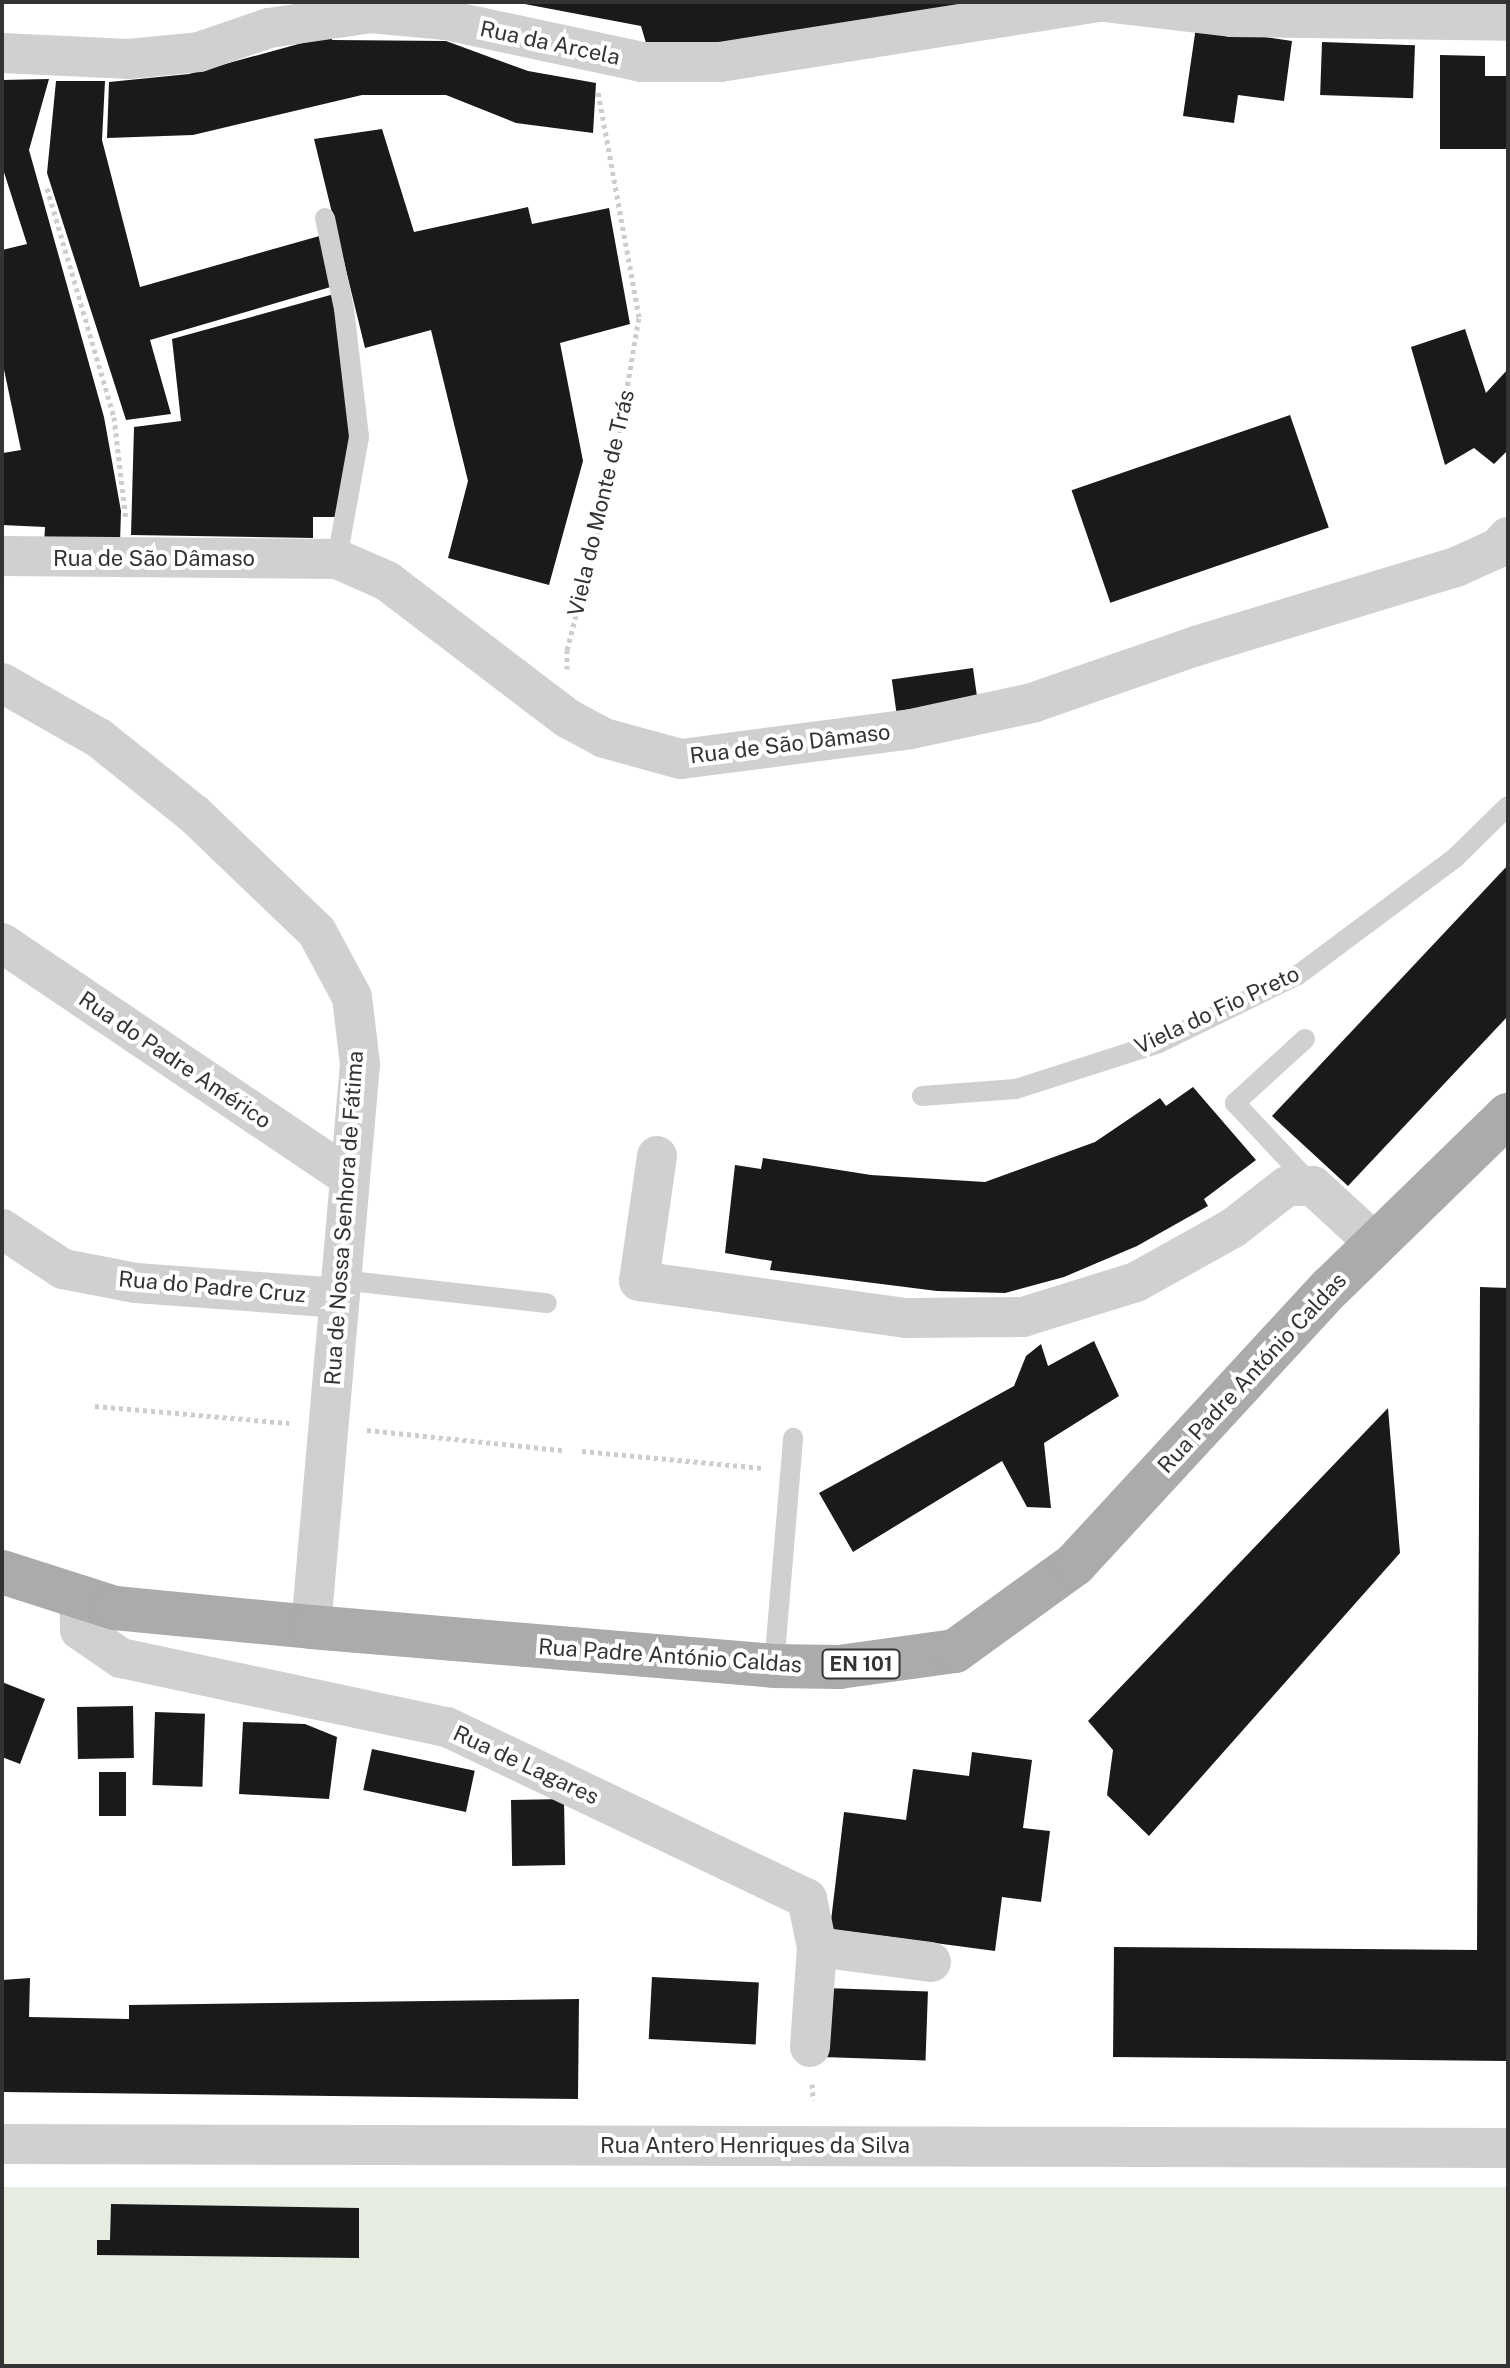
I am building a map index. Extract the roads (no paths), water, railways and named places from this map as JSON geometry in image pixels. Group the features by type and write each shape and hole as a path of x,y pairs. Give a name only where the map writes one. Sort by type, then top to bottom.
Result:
{"main road":[{"name":"Rua Padre António Caldas","path":"2,1572 115,1608 774,1666 839,1667 955,1651 1075,1564 1376,1244 1508,1115"}],"street":[{"name":"Rua da Arcela","path":"2,53 129,59 199,52 269,28 370,13 446,20 642,62 720,62 1102,2 1231,17 1335,10 1508,21"},
{"name":"Rua de São Dâmaso","path":"2,556 125,561 337,559 387,581 567,718 604,738 681,759 911,729 1032,703 1196,646 1456,567 1498,548 1508,537"},
{"name":"Rua de Nossa Senhora de Fátima","path":"2,683 99,738 194,814 317,932 352,997 360,1064 311,1627"},
{"name":"Rua do Padre Américo","path":"2,943 348,1176"},
{"path":"657,1156 639,1281 907,1318 1023,1317 1136,1282 1233,1228 1287,1186 1313,1186 1376,1244"},
{"name":"Rua do Padre Cruz","path":"2,1229 63,1269 136,1283 340,1289"},
{"name":"Rua de Lagares","path":"79,1596 80,1630 121,1658 447,1727 544,1770 807,1899 817,1947 810,2047"},
{"path":"817,1947 931,1962"},
{"name":"Rua Antero Henriques da Silva","path":"2,2144 1508,2148"}],"lane":[{"path":"325,218 344,309 359,437 337,559"},
{"name":"Viela do Fio Preto","path":"922,1096 1016,1089 1159,1043 1298,975 1455,858 1508,806"},
{"path":"1305,1039 1235,1103 1313,1186"},
{"path":"340,1289 547,1303"},
{"path":"774,1666 793,1438"}]}
